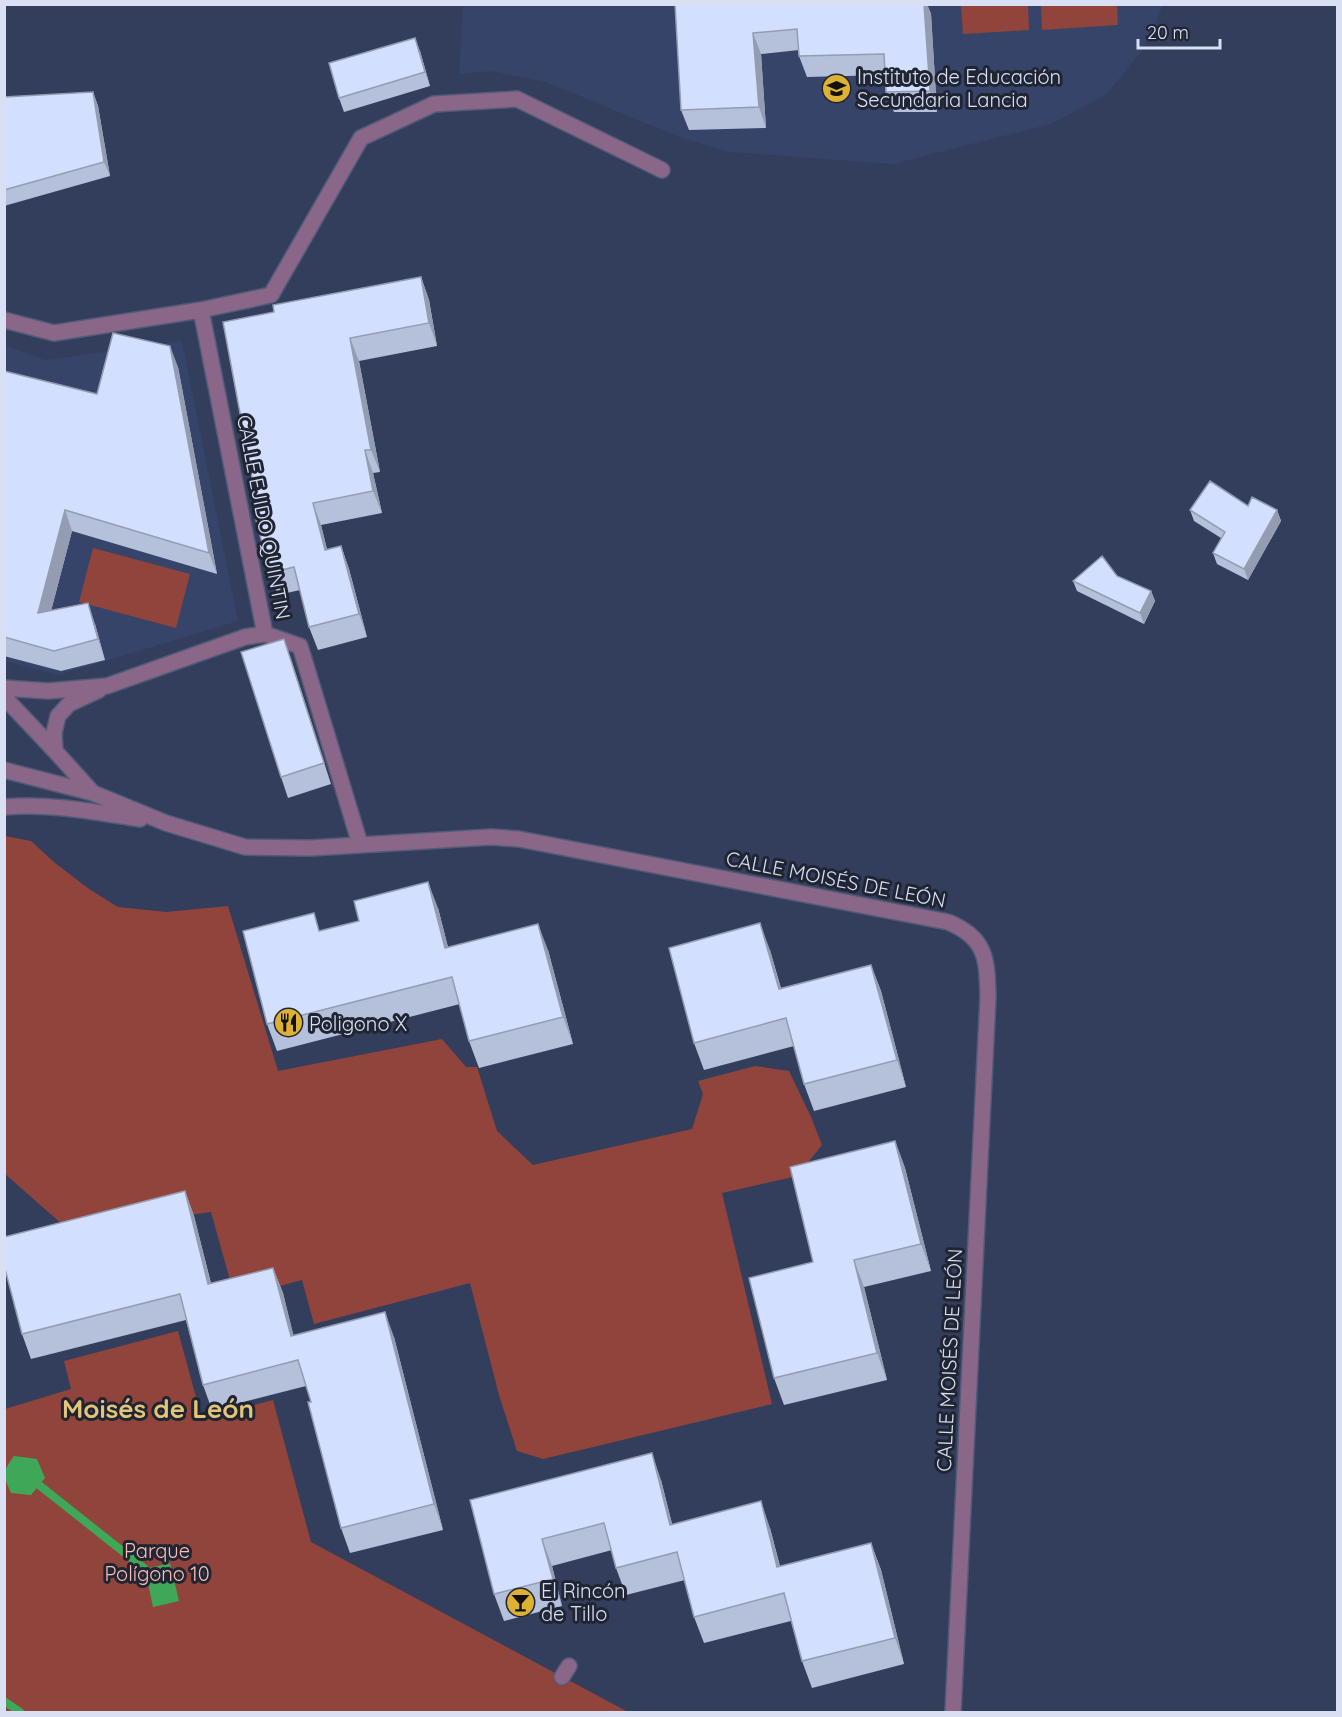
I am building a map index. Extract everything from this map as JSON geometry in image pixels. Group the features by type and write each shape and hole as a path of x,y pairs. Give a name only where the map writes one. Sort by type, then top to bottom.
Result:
{"street":[{"path":"4,320 54,333 201,310 271,295 361,138 434,104 517,99 662,170"},
{"name":"CALLE EJIDO QUINTIN","path":"201,310 265,634 300,646 360,844"},
{"path":"55,751 54,733 58,716 69,704 108,686 245,637 265,634"},
{"path":"4,688 48,691 108,686"},
{"name":"CALLE MOISÉS DE LEÓN","path":"4,697 93,793"},
{"name":"CALLE MOISÉS DE LEÓN","path":"4,770 93,793 166,823 244,847 311,848 491,837 519,839 948,922 963,928 975,939 983,950 987,964 987,997 953,1713"},
{"name":"CALLE MOISÉS DE LEÓN","path":"4,807 31,805 64,807 166,823"}],"shaded area":[{"name":"Instituto de Educación Secundaria Lancia","path":"463,5 1163,5 1145,46 1107,94 1051,124 893,164 730,152 682,138 546,82 490,71 459,74"},
{"path":"182,341 238,621 59,675 5,661 4,345 45,360"},
{"path":"14,1456 37,1459 45,1478 31,1495 11,1493 8,1487 5,1474"},
{"path":"170,1563 179,1601 153,1607 145,1569"}],"green space":[{"path":"961,5 1028,5 1029,30 963,34"},
{"path":"1041,5 1117,5 1118,25 1042,30"},
{"path":"93,548 190,574 176,628 79,602"},
{"path":"5,836 31,841 89,889 118,907 166,912 228,906 278,1071 442,1039 466,1067 477,1067 497,1131 533,1165 692,1129 703,1094 698,1081 755,1066 789,1071 822,1145 797,1176 722,1193 772,1404 543,1459 517,1451 499,1395 470,1283 314,1324 302,1280 235,1298 211,1212 71,1232 5,1174"},
{"name":"Parque Polígono 10","path":"178,1331 202,1419 273,1400 311,1542 628,1712 5,1712 5,1409 71,1389 64,1361"}],"building":[{"path":"675,4 924,4 930,91 886,92 884,54 799,56 797,29 753,33 759,107 681,110"},
{"path":"415,38 425,72 339,98 329,63"},
{"path":"93,92 104,162 4,190 4,97"},
{"path":"421,277 429,323 350,338 371,450 365,450 373,491 313,503 325,550 341,546 359,614 309,627 294,567 270,573 255,516 259,515 223,322 274,312 273,305"},
{"path":"113,333 170,346 209,553 65,510 38,613 88,603 98,639 54,651 4,637 4,371 97,394"},
{"path":"1210,481 1248,506 1252,497 1277,510 1244,569 1213,553 1225,532 1190,510"},
{"path":"1102,556 1117,576 1151,591 1140,613 1073,581"},
{"path":"284,639 324,763 281,777 241,652"},
{"path":"428,882 445,948 538,924 563,1017 469,1041 452,977 267,1024 243,931 314,913 319,931 359,921 354,901"},
{"path":"760,923 779,989 871,965 897,1060 804,1084 786,1018 694,1043 669,948"},
{"path":"895,1141 921,1244 854,1260 877,1353 774,1378 749,1278 813,1262 790,1167"},
{"path":"185,1191 208,1284 273,1268 291,1336 385,1312 434,1504 341,1528 308,1402 311,1402 298,1360 203,1385 180,1294 22,1334 4,1265 4,1237"},
{"path":"652,1453 670,1525 761,1501 777,1567 871,1543 895,1638 802,1661 784,1593 694,1617 677,1552 616,1568 604,1523 542,1539 553,1579 494,1594 470,1500"}],"waterway":[{"path":"39,1485 145,1569"},
{"path":"4,1701 20,1712"}],"place":[{"name":"Instituto de Educación Secundaria Lancia","path":"836,88"},
{"name":"Poligono X","path":"288,1023"},
{"name":"El Rincón de Tillo","path":"520,1602"}],"district":[{"name":"Moisés de León","path":"158,1408"}]}
